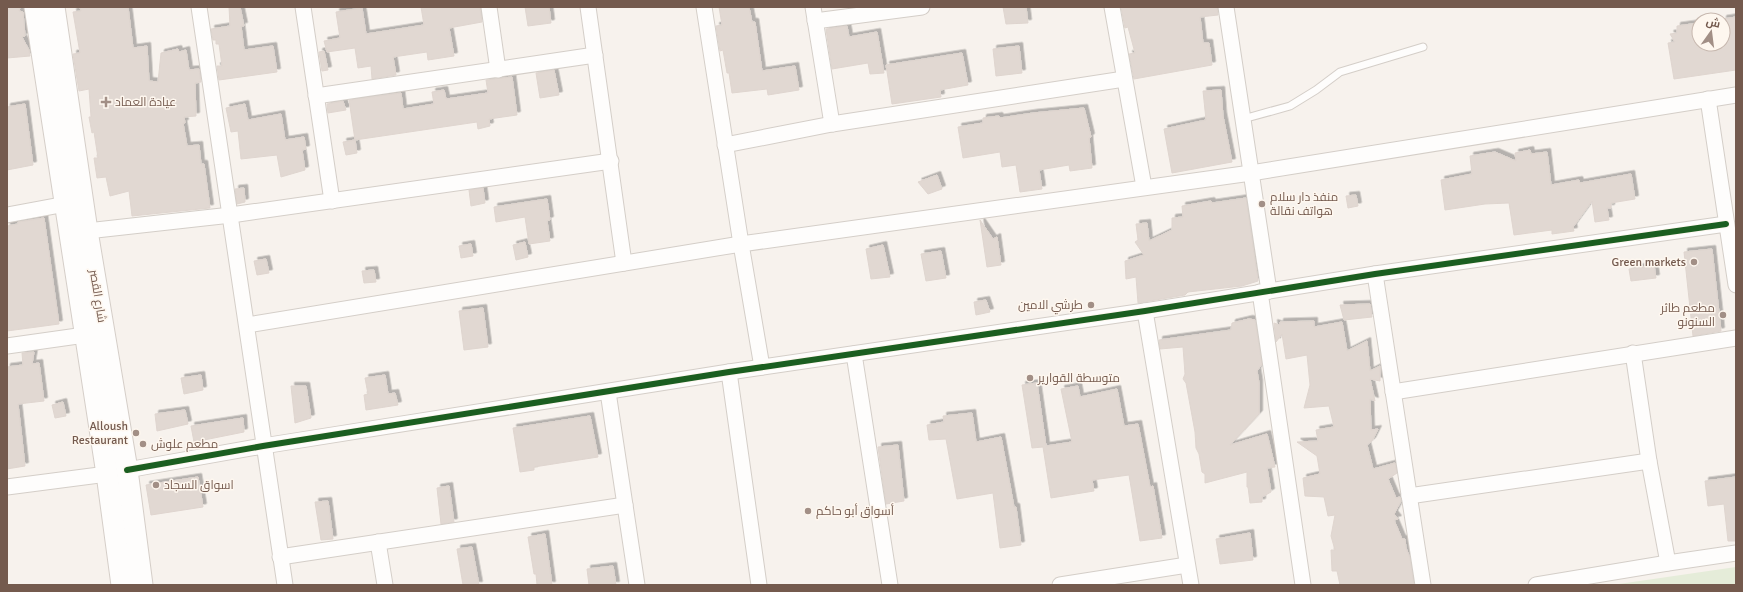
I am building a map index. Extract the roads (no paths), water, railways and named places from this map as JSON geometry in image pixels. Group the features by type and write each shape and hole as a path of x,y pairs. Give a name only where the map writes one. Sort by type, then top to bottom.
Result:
{"street":[{"name":"شارع القصر","path":"35,7 49,34"},
{"name":"شارع القصر","path":"54,7 49,34 57,89 87,231 127,470 142,585"},
{"path":"199,7 231,215 263,446 285,585"},
{"path":"303,7 332,201"},
{"path":"489,7 498,70"},
{"path":"588,7 624,263"},
{"path":"704,7 725,145 762,367"},
{"path":"832,124 814,14 922,7"},
{"path":"1112,7 1144,187"},
{"path":"1226,7 1251,173 1303,585"},
{"path":"316,96 595,55"},
{"path":"725,145 832,124 1124,79"},
{"name":"شارع القصر","path":"57,89 66,204 107,474 122,585"},
{"path":"246,325 741,244 1251,173 1736,95"},
{"path":"1708,99 1736,285"},
{"path":"87,231 231,215 610,161"},
{"path":"7,215 66,204"},
{"path":"127,470 263,446 762,367 1145,311 1375,274 1726,224"},
{"path":"1375,274 1423,585"},
{"path":"1145,311 1191,585"},
{"path":"7,346 85,335"},
{"path":"1393,392 1633,353 1736,338"},
{"path":"1633,353 1649,461 1668,563"},
{"path":"854,354 890,585"},
{"path":"730,372 759,585"},
{"path":"608,392 637,585"},
{"path":"1409,496 1649,461"},
{"path":"7,487 107,474"},
{"path":"280,558 625,505"},
{"path":"378,542 385,585"},
{"path":"1536,585 1736,553"},
{"path":"1060,585 1187,565"}],"lane":[{"path":"1243,119 1290,106 1316,90 1340,72 1423,48"}],"place":[{"name":"عيادة العماد","path":"106,102"},
{"name":"منفذ دار سلام هواتف نقالة","path":"1262,204"},
{"name":"Green markets","path":"1694,262"},
{"name":"طرشي الامين","path":"1091,305"},
{"name":"مطعم طائر السنونو","path":"1723,315"},
{"name":"متوسطة القوارير","path":"1030,378"},
{"name":"Alloush Restaurant","path":"136,433"},
{"name":"مطعم علوش","path":"143,444"},
{"name":"اسواق السجاد","path":"156,485"},
{"name":"أسواق أبو حاكم","path":"808,511"}]}
